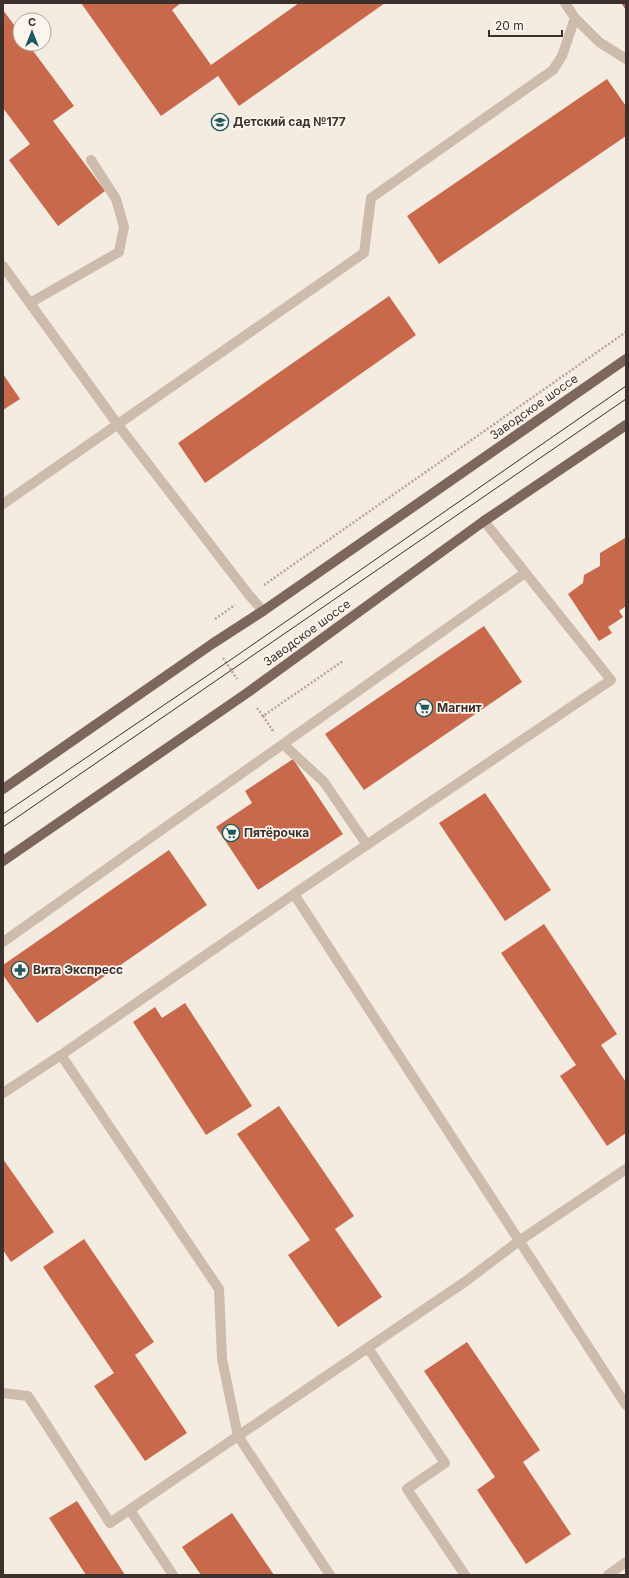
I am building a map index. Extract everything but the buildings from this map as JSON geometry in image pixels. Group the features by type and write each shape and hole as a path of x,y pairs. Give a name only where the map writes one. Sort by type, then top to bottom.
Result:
{"main road":[{"name":"Заводское шоссе","path":"3,789 212,644 264,611 626,359"},
{"name":"Заводское шоссе","path":"3,860 247,693 484,521 626,425"}],"lane":[{"path":"565,3 575,18 599,42 626,59"},
{"path":"3,504 364,252 372,198 553,70 562,56 575,18"},
{"path":"30,303 119,252 124,227 116,199 91,160"},
{"path":"3,266 118,425 249,595 264,611"},
{"path":"3,1093 611,680 484,521"},
{"path":"3,942 525,573"},
{"path":"283,744 324,782 367,845"},
{"path":"294,894 626,1405"},
{"path":"61,1055 219,1289 222,1359 238,1436 330,1575"},
{"path":"3,1393 28,1396 110,1524 466,1281 519,1241 626,1169"},
{"path":"368,1348 445,1463 407,1488 465,1575"},
{"path":"130,1510 173,1575"},
{"path":"608,1575 626,1562"}],"tram line":[{"path":"3,814 226,663 626,386"},
{"path":"3,827 626,399"}],"place":[{"name":"Детский сад №177","path":"220,122"},
{"name":"Магнит","path":"424,708"},
{"name":"Пятёрочка","path":"231,833"},
{"name":"Вита Экспресс","path":"20,970"}]}
